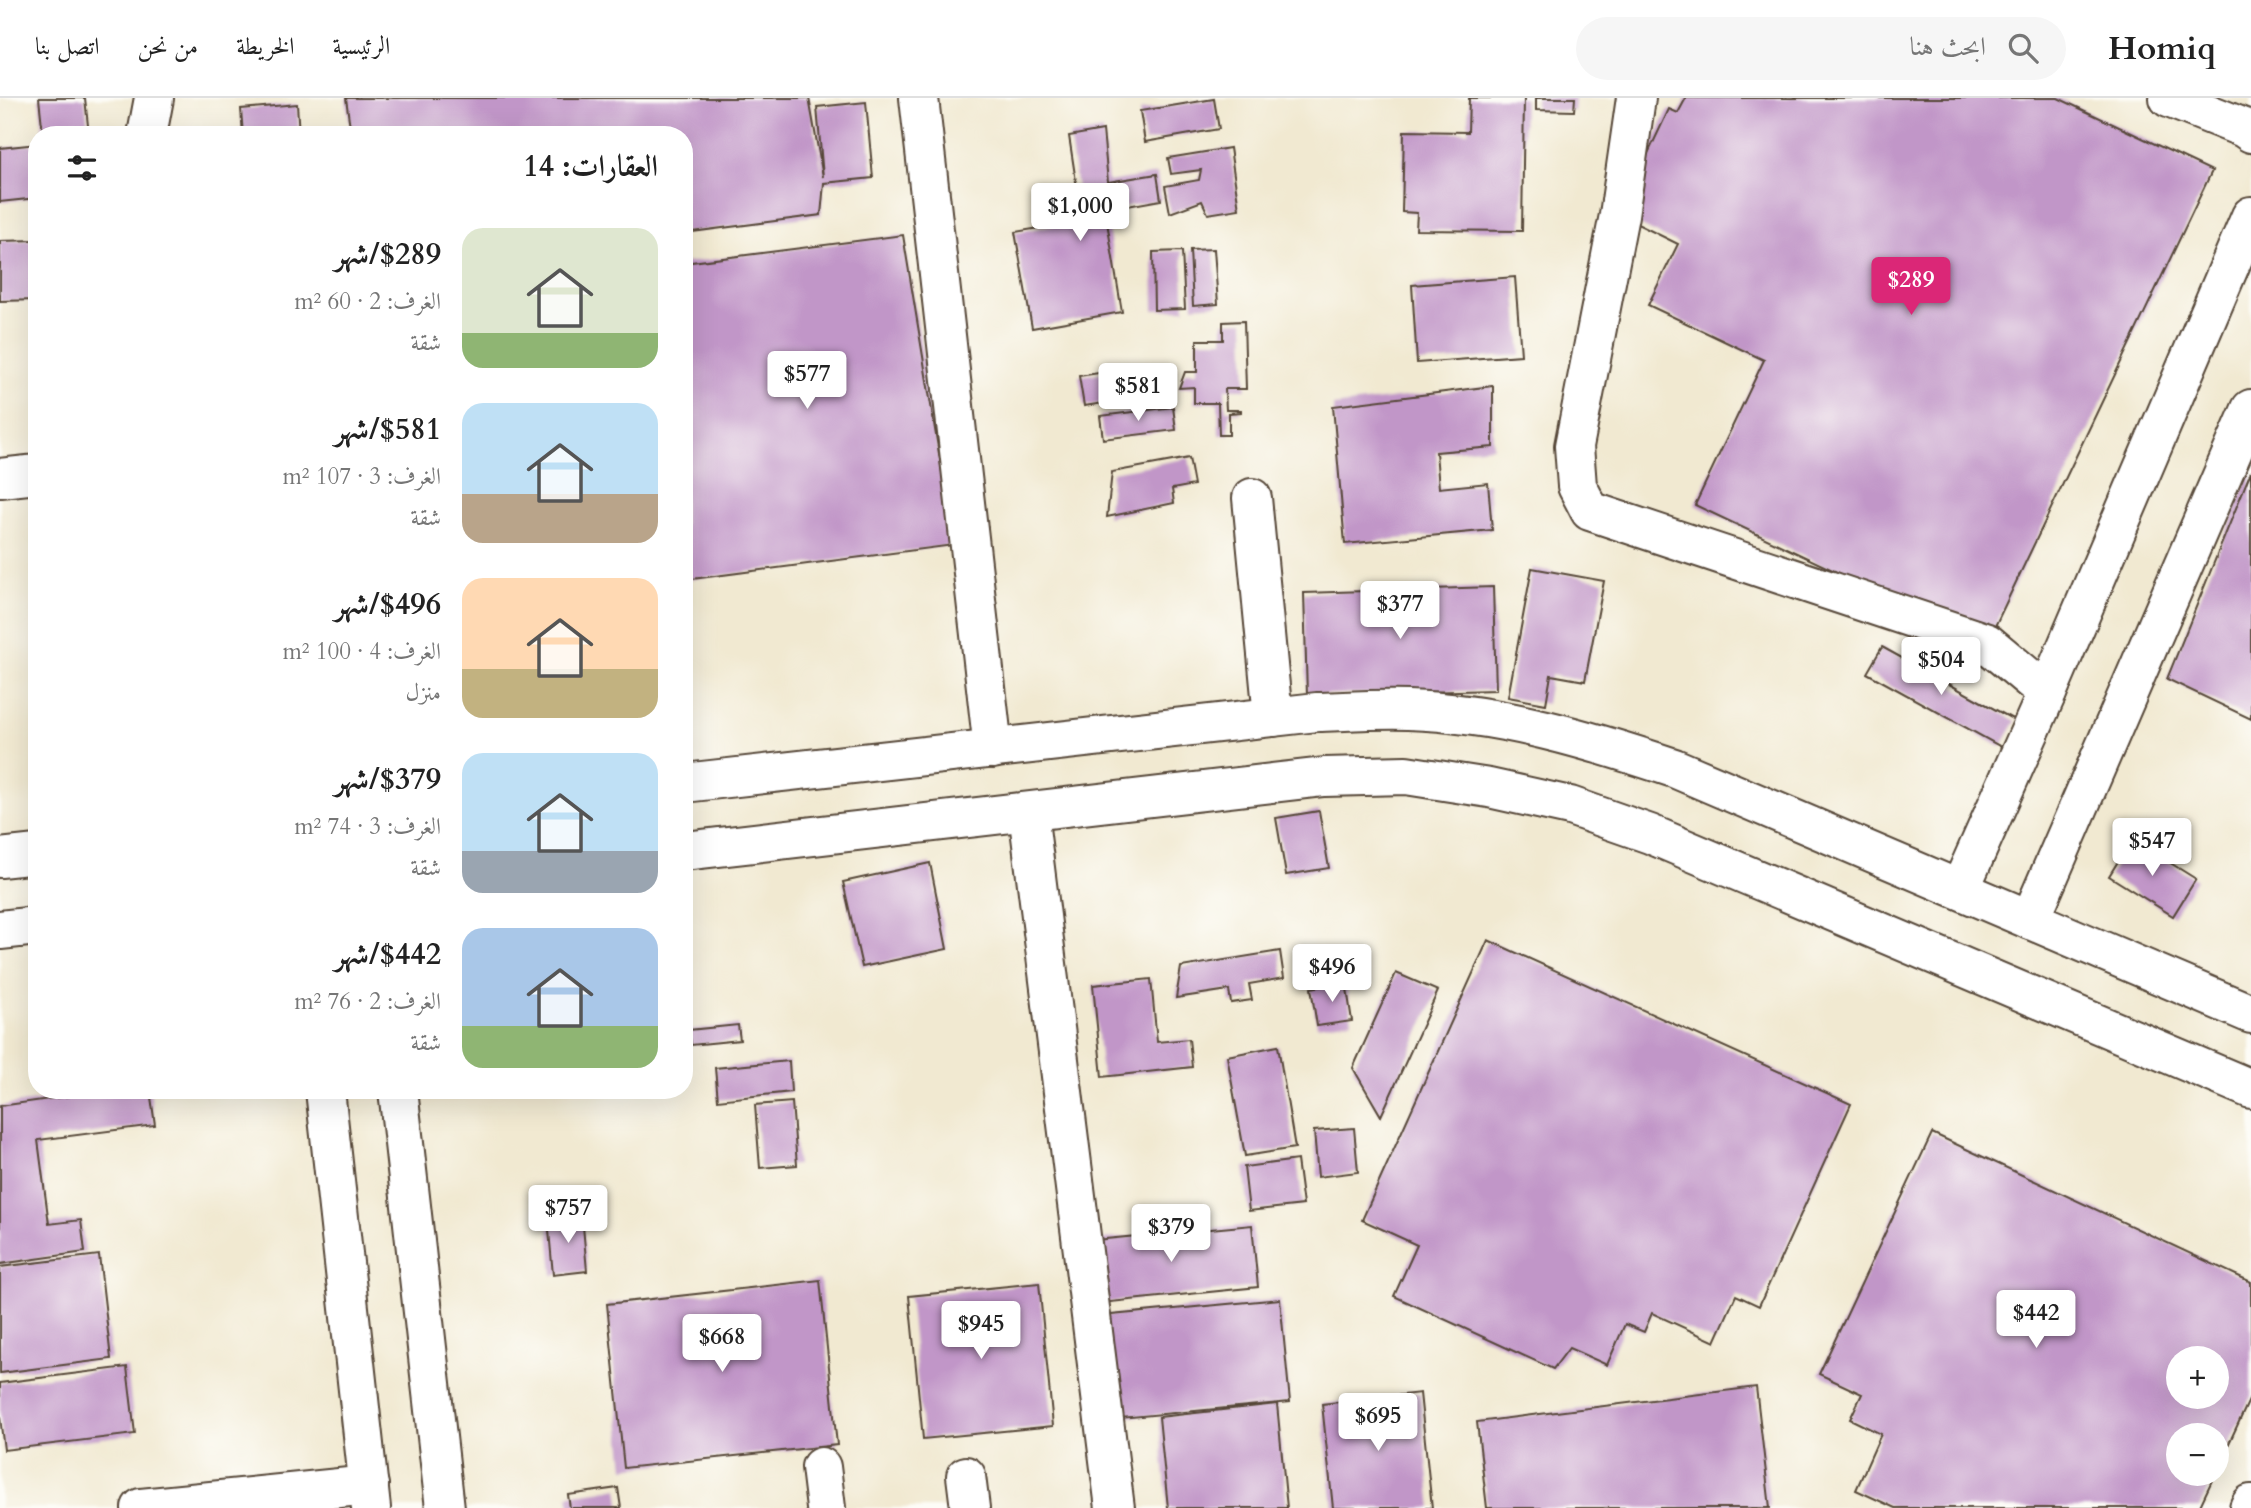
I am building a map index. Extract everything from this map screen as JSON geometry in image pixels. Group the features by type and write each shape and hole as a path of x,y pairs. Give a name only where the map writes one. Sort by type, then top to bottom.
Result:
{"street":[{"path":"149,126 154,98"},
{"path":"919,98 993,748"},
{"path":"1636,98 1619,215 1574,446 1577,486 1590,511 1987,643 2047,693"},
{"path":"2169,98 2251,133"},
{"path":"1960,889 2251,216"},
{"path":"2030,920 2251,409"},
{"path":"0,478 28,475"},
{"path":"1252,498 1273,717"},
{"path":"693,782 1317,712 1408,710 1500,719 1589,739 1674,768 2251,1014"},
{"path":"693,850 1324,777 1406,775 1489,788 1570,806 1650,834 2251,1089"},
{"path":"1028,812 1115,1508"},
{"path":"0,859 28,856"},
{"path":"0,930 28,927"},
{"path":"141,1508 370,1496 326,1099"},
{"path":"399,1099 445,1508"},
{"path":"821,1467 826,1508"}],"building":[{"path":"39,98 85,98 88,126 42,126"},
{"path":"346,98 809,98 823,177 817,107 866,102 873,178 824,183 821,215 693,232 693,126 350,126"},
{"path":"1469,98 1524,98 1522,231 1416,230 1417,213 1402,212 1404,131 1468,132"},
{"path":"1536,98 1575,98 1574,111 1536,110"},
{"path":"1686,98 2058,98 2212,171 1987,643 1695,505 1764,360 1648,305 1678,244 1619,215 1669,109 1678,113"},
{"path":"1214,99 1219,129 1145,142 1140,111"},
{"path":"297,104 298,126 242,126 241,109"},
{"path":"1103,130 1108,182 1157,174 1161,200 1105,210 1122,312 1032,328 1015,232 1082,221 1069,136"},
{"path":"28,145 28,199 0,202 0,148"},
{"path":"1230,148 1239,209 1208,214 1202,201 1170,213 1165,186 1199,180 1201,170 1171,174 1168,158"},
{"path":"903,235 954,545 693,579 693,262"},
{"path":"28,240 28,300 0,301 0,241"},
{"path":"1214,249 1218,304 1193,306 1190,250"},
{"path":"1182,251 1185,309 1154,310 1153,252"},
{"path":"1515,277 1521,355 1417,363 1412,285"},
{"path":"1244,321 1246,389 1225,389 1226,410 1241,412 1229,413 1229,435 1219,435 1218,403 1194,403 1194,387 1179,388 1185,372 1197,372 1197,340 1223,340 1223,322"},
{"path":"1145,366 1150,396 1084,406 1079,376"},
{"path":"1493,386 1493,447 1436,452 1439,488 1488,483 1492,530 1345,544 1333,406"},
{"path":"1173,407 1176,430 1103,439 1100,416"},
{"path":"1189,458 1194,485 1172,489 1174,503 1107,517 1112,472"},
{"path":"2251,471 2251,719 2167,679"},
{"path":"1532,568 1604,581 1585,681 1551,675 1546,704 1508,697"},
{"path":"1493,587 1496,690 1307,695 1304,593"},
{"path":"1882,647 2016,721 2001,747 1867,673"},
{"path":"1319,811 1329,868 1286,875 1276,818"},
{"path":"2132,839 2196,879 2173,916 2109,876"},
{"path":"930,863 947,949 862,967 843,882"},
{"path":"1488,940 1851,1104 1759,1306 1736,1295 1715,1342 1652,1313 1644,1332 1625,1324 1607,1365 1569,1348 1553,1369 1394,1296 1417,1245 1362,1220"},
{"path":"1280,951 1284,978 1249,984 1252,1000 1231,1003 1229,990 1176,998 1181,967"},
{"path":"1357,954 1359,973 1312,978 1310,959"},
{"path":"1396,973 1438,991 1381,1116 1353,1068"},
{"path":"1151,979 1157,1042 1189,1039 1192,1067 1102,1077 1093,985"},
{"path":"1346,982 1352,1021 1317,1026 1311,988"},
{"path":"738,1025 740,1040 693,1045 693,1030"},
{"path":"1278,1046 1295,1148 1245,1156 1227,1056"},
{"path":"789,1061 791,1092 718,1100 715,1068"},
{"path":"49,1099 151,1099 155,1125 38,1140 49,1224 81,1220 85,1252 0,1264 0,1106"},
{"path":"792,1102 797,1165 760,1168 755,1105"},
{"path":"1354,1128 1358,1172 1318,1177 1314,1131"},
{"path":"1932,1133 2251,1282 2251,1396 2229,1443 2229,1423 2166,1423 2166,1486 2209,1486 2199,1508 1895,1508 1856,1490 1881,1434 1850,1419 1862,1394 1819,1374"},
{"path":"1297,1160 1303,1205 1249,1211 1244,1167"},
{"path":"582,1215 587,1271 553,1275 548,1219"},
{"path":"1252,1225 1258,1287 1091,1304 1085,1241"},
{"path":"99,1255 111,1359 0,1373 0,1267"},
{"path":"820,1280 837,1445 624,1468 607,1304"},
{"path":"1039,1283 1053,1426 923,1439 909,1296"},
{"path":"1280,1299 1290,1402 1110,1419 1101,1316"},
{"path":"127,1367 135,1434 4,1450 0,1383"},
{"path":"1756,1387 1770,1508 1487,1508 1477,1422"},
{"path":"1420,1393 1432,1508 1333,1508 1322,1404"},
{"path":"1277,1404 1287,1508 1168,1508 1159,1417"},
{"path":"618,1488 621,1508 570,1508 568,1495"}]}
